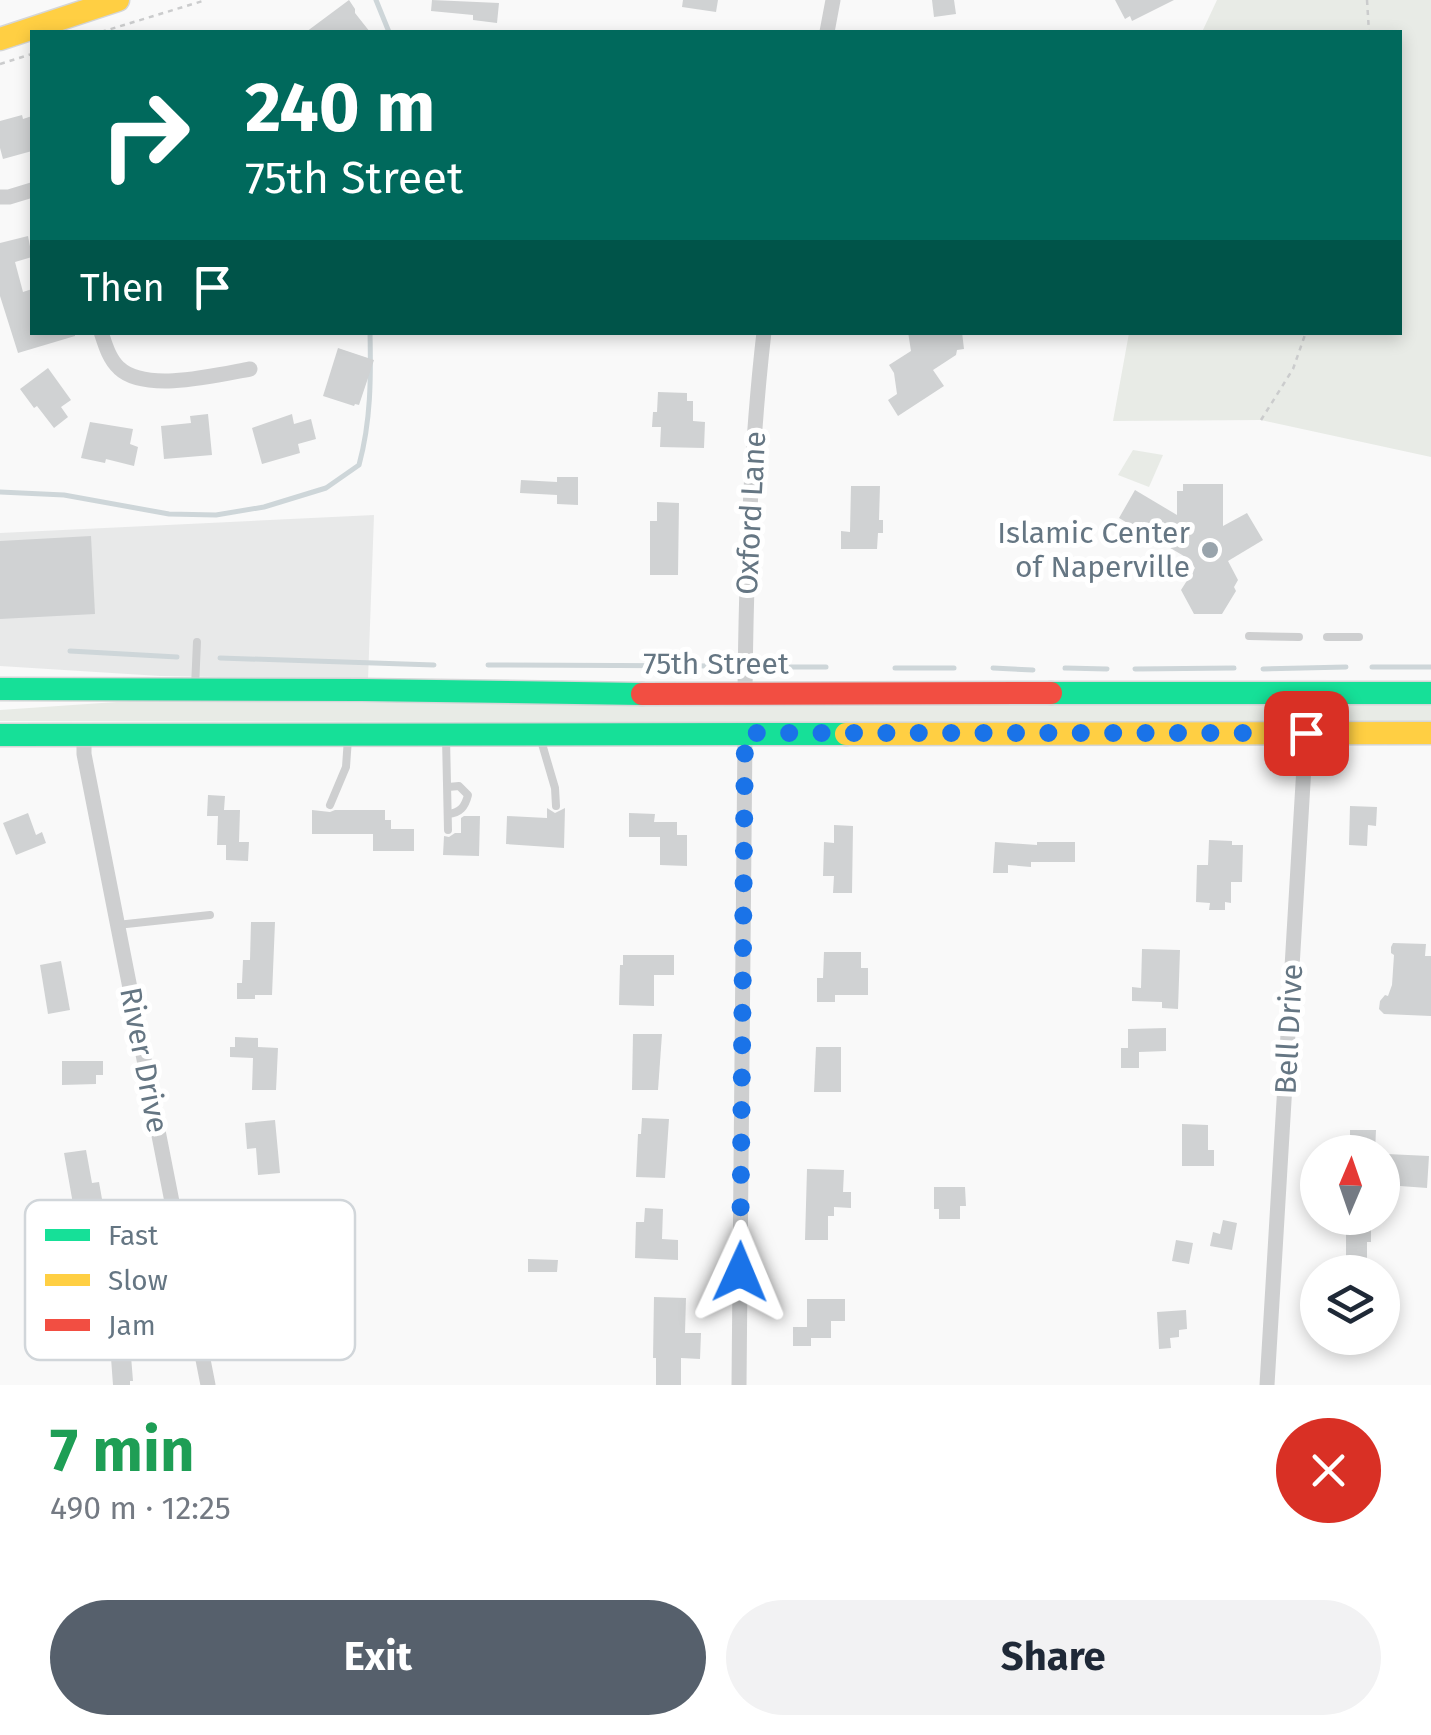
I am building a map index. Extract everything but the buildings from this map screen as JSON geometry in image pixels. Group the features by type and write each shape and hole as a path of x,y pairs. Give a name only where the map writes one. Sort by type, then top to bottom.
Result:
{"main road":[{"path":"0,40 118,0"},
{"name":"75th Street","path":"0,689 1431,694"},
{"path":"0,735 1431,732"}],"street":[{"path":"827,30 833,0"},
{"path":"0,197 30,191"},
{"path":"102,335 119,368 136,379 160,381 250,369"},
{"name":"Oxford Lane","path":"745,694 752,466 764,335"},
{"path":"739,1385 745,733"},
{"name":"Bell Drive","path":"1267,1385 1306,733"},
{"name":"River Drive","path":"84,735 84,754 171,1200"},
{"name":"River Drive","path":"203,1360 208,1385"}],"lane":[{"path":"1249,636 1299,637"},
{"path":"1327,637 1359,637"},
{"path":"195,689 197,642"},
{"path":"539,733 555,788 556,806"},
{"path":"330,805 346,767 349,734"},
{"path":"446,734 448,830"},
{"path":"448,787 459,786 468,795 457,813 448,814"},
{"path":"117,924 210,915"}],"path":[{"path":"108,30 206,0"},
{"path":"1367,0 1368,30"},
{"path":"0,64 30,55"},
{"path":"1260,420 1292,369 1305,335"}],"shaded area":[{"path":"1217,0 1431,0 1431,457 1261,420 1113,421 1129,335 1402,335 1402,30 1203,30"},
{"path":"1133,450 1163,455 1149,487 1118,475"},
{"path":"374,515 368,680 160,676 0,666 0,533"},
{"path":"131,701 1431,702 1431,724 0,721 0,710"}],"waterway":[{"path":"376,0 388,30"},
{"path":"0,492 64,495 169,514 216,515 264,507 326,488 359,465 368,416 370,335"},
{"path":"70,651 177,657"},
{"path":"220,658 434,665"},
{"path":"488,665 724,666"},
{"path":"767,667 826,667"},
{"path":"1263,669 1346,667"},
{"path":"1372,667 1431,667"},
{"path":"895,668 954,668"},
{"path":"993,668 1033,670"},
{"path":"1065,668 1107,669"},
{"path":"1135,669 1234,668"}],"traffic: fast":[{"path":"0,689 642,694"},
{"path":"1051,693 1431,693"},
{"path":"0,735 846,734"}],"traffic: slow":[{"path":"0,39 118,0"},
{"path":"846,734 1431,733"}],"traffic: jam":[{"path":"642,694 1051,693"}],"place":[{"name":"Islamic Center of Naperville","path":"1210,550"}],"route":[{"path":"740,1272 745,733 1306,733"}]}
